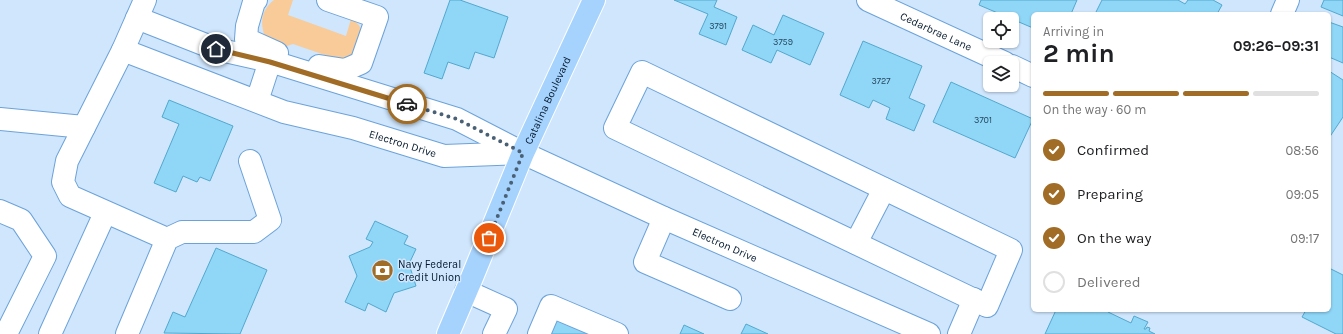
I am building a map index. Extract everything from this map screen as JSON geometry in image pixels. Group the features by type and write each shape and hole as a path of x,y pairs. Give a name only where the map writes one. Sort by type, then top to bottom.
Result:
{"main road":[{"name":"Catalina Boulevard","path":"448,334 523,153 594,0"}],"street":[{"path":"256,0 254,2 247,26 246,38 273,57 326,68 345,70 361,63 377,17 328,0"},
{"name":"Cedarbrae Lane","path":"868,0 990,56"},
{"path":"1283,12 1288,0"},
{"path":"141,9 123,50 67,161 63,182 70,196 167,240"},
{"name":"Electron Drive","path":"141,9 216,49 273,57 457,119 523,153 664,218 929,334"},
{"name":"Electron Drive","path":"123,50 284,112 353,128 444,156 523,153"},
{"path":"257,101 273,57"},
{"path":"1019,69 1031,75"},
{"path":"642,72 1011,250 987,306 856,243 615,128 642,72"},
{"path":"0,119 84,127"},
{"path":"127,334 167,240 182,232 254,232 270,220 250,161"},
{"path":"856,243 884,189"},
{"path":"0,210 21,220 45,256 6,334"},
{"path":"50,334 105,213"},
{"path":"664,218 645,262 730,299"},
{"path":"466,291 506,309 494,334"},
{"path":"959,334 974,299"},
{"path":"539,334 552,306 617,334"}],"shaded area":[{"path":"274,0 293,0 288,15 346,36 351,19 355,21 362,30 363,46 345,62 293,44 284,47 266,40 262,18 269,4"}],"building":[{"path":"450,0 460,0 508,17 494,58 475,52 469,69 448,62 442,79 424,73"},
{"path":"674,0 717,0 714,7 737,17 726,45 699,34 708,14"},
{"path":"981,0 1077,0 1072,12 1031,12 1031,27 1019,22 1019,12 995,12 979,5"},
{"path":"1102,0 1178,0 1185,4 1188,0 1213,0 1222,5 1218,12 1096,12"},
{"path":"1324,0 1343,0 1343,16 1321,7"},
{"path":"783,15 824,33 810,65 777,50 771,63 742,50 753,25 774,35"},
{"path":"1331,23 1343,27 1343,63 1331,58"},
{"path":"863,41 922,66 909,98 925,105 914,131 886,119 890,108 873,100 869,108 840,95"},
{"path":"1331,72 1343,80 1343,117 1331,135"},
{"path":"951,82 1031,118 1031,123 1015,158 933,122"},
{"path":"169,100 233,126 210,181 200,177 197,182 183,176 176,192 154,183 179,124 162,117"},
{"name":"Navy Federal Credit Union","path":"375,221 408,236 404,244 416,249 409,264 416,286 394,293 386,312 368,303 365,311 345,302 357,276 349,256 370,247 373,242 366,239"},
{"path":"216,248 267,270 240,334 164,333 173,312 185,317"},
{"path":"1331,269 1343,275 1343,334 1336,334 1302,317 1305,312 1331,312"},
{"path":"1055,312 1108,312 1131,323 1134,316 1148,322 1144,329 1147,327 1150,328 1149,331 1155,334 1045,334"},
{"path":"557,316 597,334 549,334"},
{"path":"746,324 768,334 741,334"},
{"path":"684,325 704,334 680,334"}],"way so far":[{"path":"407,104 457,119 523,153 489,238"}],"place":[{"name":"Navy Federal Credit Union","path":"383,270"}],"route":[{"path":"216,49 270,62 407,104"}]}
